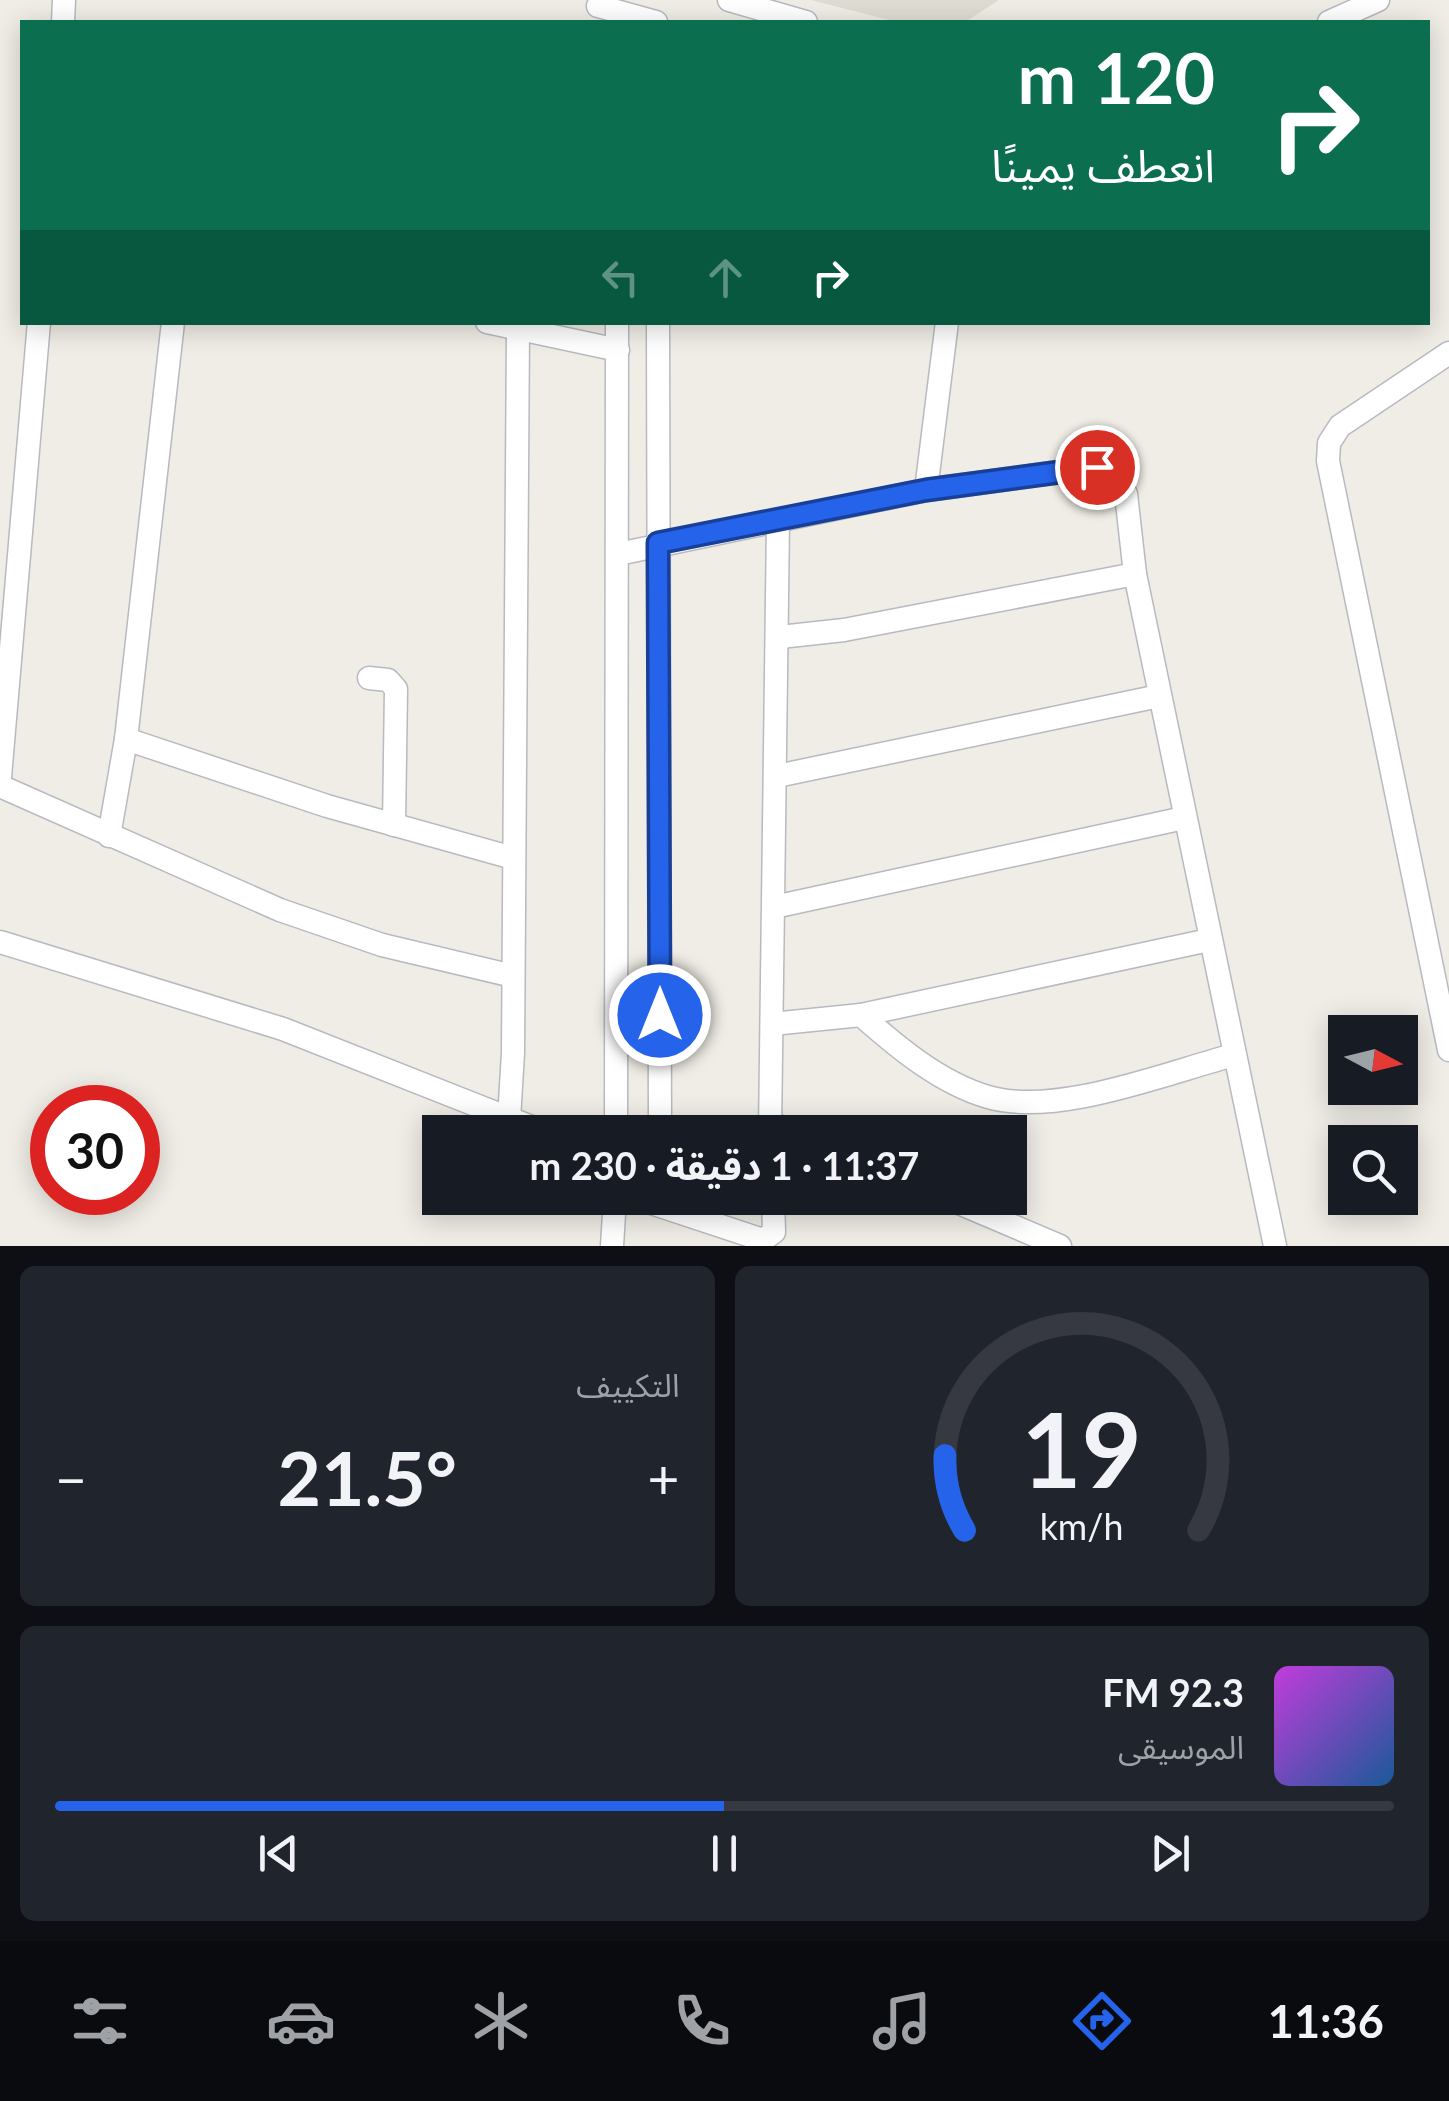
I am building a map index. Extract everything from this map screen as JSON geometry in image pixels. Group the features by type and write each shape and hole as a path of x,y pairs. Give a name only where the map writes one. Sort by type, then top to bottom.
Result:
{"street":[{"path":"729,0 799,20"},
{"path":"1333,20 1378,0"},
{"path":"598,9 648,20"},
{"path":"0,777 40,325"},
{"path":"109,836 126,739 173,325"},
{"path":"502,325 618,350"},
{"path":"616,325 616,1115"},
{"path":"658,325 660,1115"},
{"path":"926,490 947,325"},
{"path":"509,1115 518,328"},
{"path":"1449,352 1340,426 1329,443 1328,461 1449,1050"},
{"path":"618,554 926,490 1097,467 1112,471 1126,494 1134,574 1275,1246"},
{"path":"769,1115 780,637 778,520"},
{"path":"780,637 844,630 1134,574"},
{"path":"369,678 388,680 396,689 394,825"},
{"path":"777,776 1159,696"},
{"path":"126,739 394,825 512,858"},
{"path":"0,786 331,929 513,976"},
{"path":"774,907 1184,818"},
{"path":"772,1024 861,1015 1210,940"},
{"path":"0,942 283,1029 499,1115"},
{"path":"861,1015 906,1055 984,1096 1005,1100 1054,1102 1234,1055"},
{"path":"612,1246 614,1215"},
{"path":"694,1215 763,1240 774,1232 774,1215"},
{"path":"987,1215 1060,1246"}],"shaded area":[{"path":"811,0 999,0 968,20 889,20"}],"route":[{"path":"660,1015 658,543 926,490 1097,467"}]}
